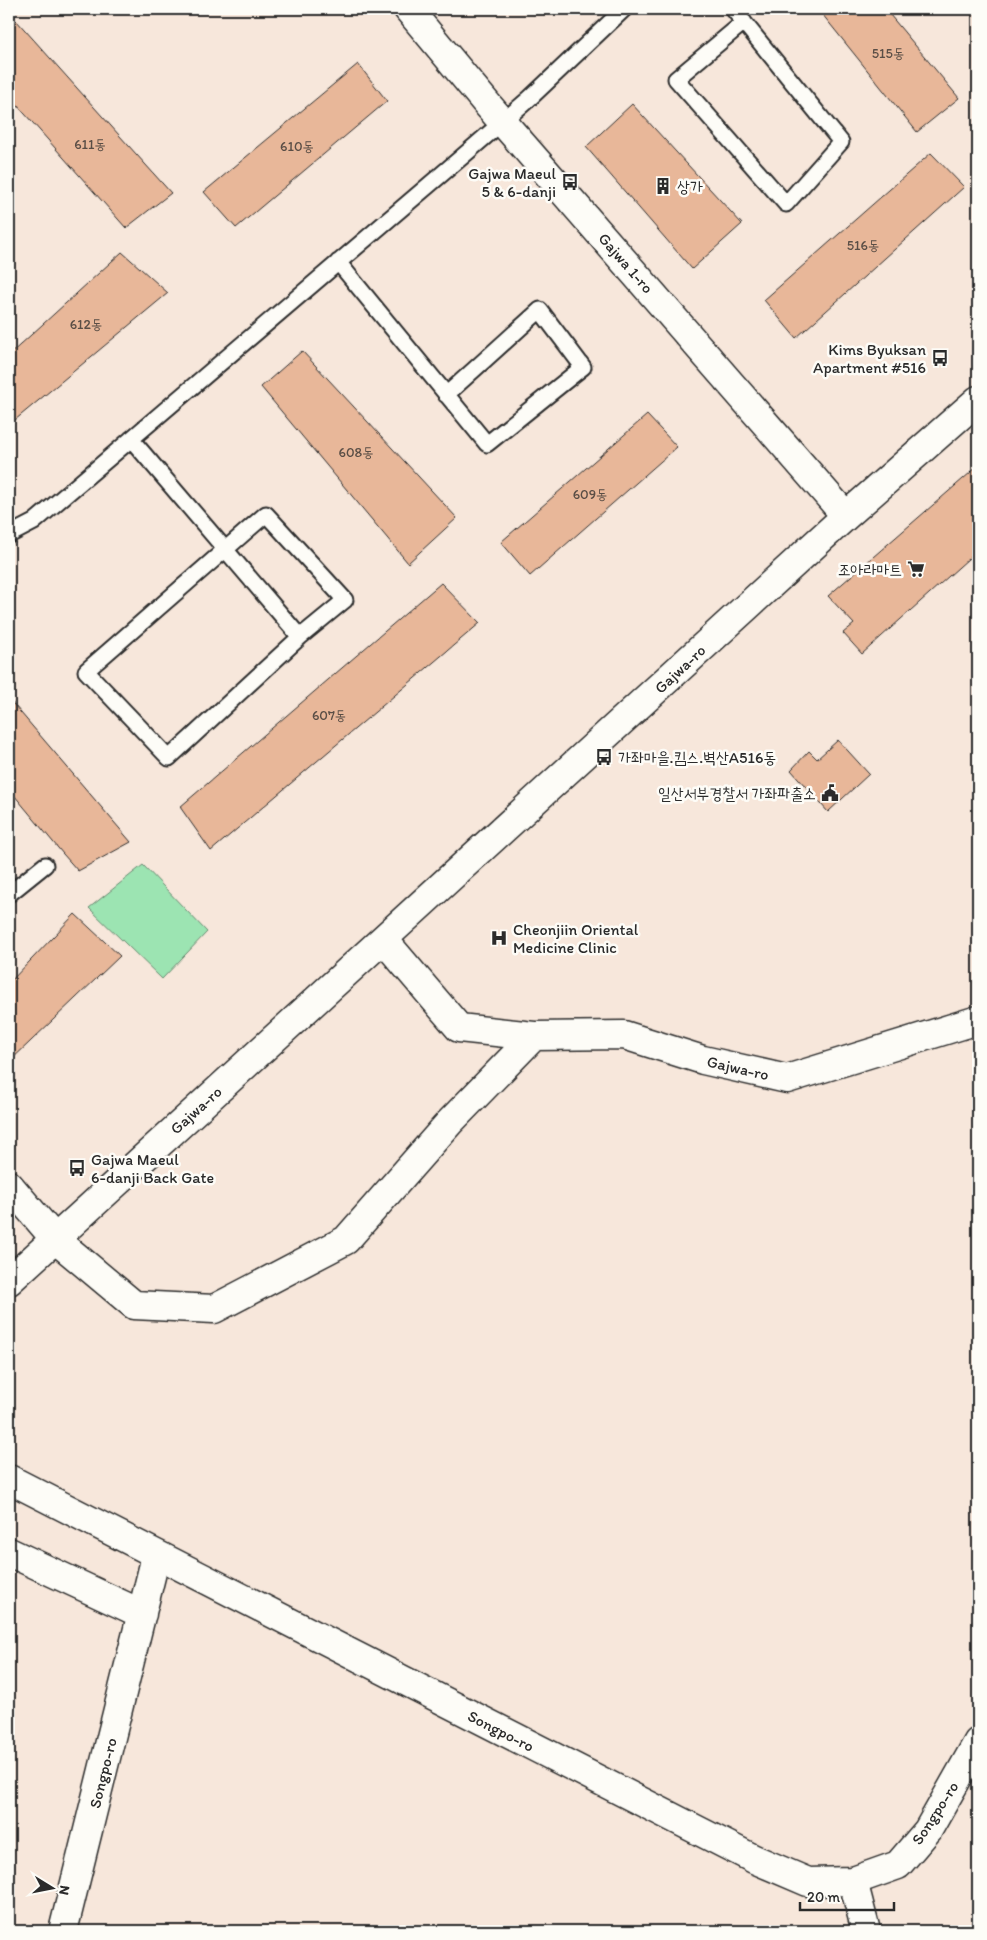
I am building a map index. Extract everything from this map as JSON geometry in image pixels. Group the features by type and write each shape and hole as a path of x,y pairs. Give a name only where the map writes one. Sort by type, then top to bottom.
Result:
{"street":[{"name":"Gajwa 1-ro","path":"408,9 846,516"},
{"name":"Gajwa-ro","path":"9,1281 846,516 978,402"},
{"name":"Gajwa-ro","path":"384,940 459,1028 534,1036 624,1035 703,1060 787,1079 978,1020"},
{"path":"9,1185 55,1239 134,1305 214,1310 346,1240 449,1122 534,1036"},
{"name":"Songpo-ro","path":"9,1479 156,1556 754,1859 808,1882 852,1881 898,1865 928,1830 978,1742"},
{"path":"9,1552 142,1614"},
{"name":"Songpo-ro","path":"64,1931 156,1556"},
{"path":"852,1881 866,1931"}],"lane":[{"path":"9,535 34,522 530,98 624,9"},
{"path":"733,9 744,22 841,142 786,204 676,79 744,22"},
{"path":"338,262 446,395 487,444 583,367 540,310 446,395"},
{"path":"131,439 300,637"},
{"path":"266,514 345,600 300,637 169,758 86,671 266,514"},
{"path":"9,894 46,866"}],"green space":[{"path":"143,865 207,932 162,979 89,908"}],"building":[{"path":"818,9 885,9 959,98 917,132"},
{"path":"16,20 171,193 126,228 9,96 9,27"},
{"path":"358,64 387,101 236,228 204,192"},
{"name":"상가","path":"632,104 742,224 692,269 586,147"},
{"path":"931,153 964,187 796,338 764,300"},
{"path":"122,252 168,293 9,425 9,355"},
{"path":"302,351 457,518 408,563 261,387"},
{"path":"647,415 677,447 530,576 501,542"},
{"path":"978,466 978,550 862,654 843,633 854,624 828,596"},
{"path":"441,583 480,623 211,851 180,807"},
{"path":"9,699 131,842 78,871 63,854 9,789"},
{"name":"일산서부경찰서 가좌파출소","path":"838,740 869,774 828,812 791,770 809,751 817,759"},
{"path":"75,914 120,956 9,1062 9,983"}],"place":[{"name":"Gajwa Maeul 5 & 6-danji","path":"570,182"},
{"name":"상가","path":"663,186"},
{"name":"Kims Byuksan Apartment #516","path":"940,358"},
{"name":"조아라마트","path":"916,569"},
{"name":"가좌마을.킴스.벽산A516동","path":"604,757"},
{"name":"일산서부경찰서 가좌파출소","path":"830,793"},
{"name":"Cheonjiin Oriental Medicine Clinic","path":"499,938"},
{"name":"Gajwa Maeul 6-danji Back Gate","path":"77,1168"}]}
